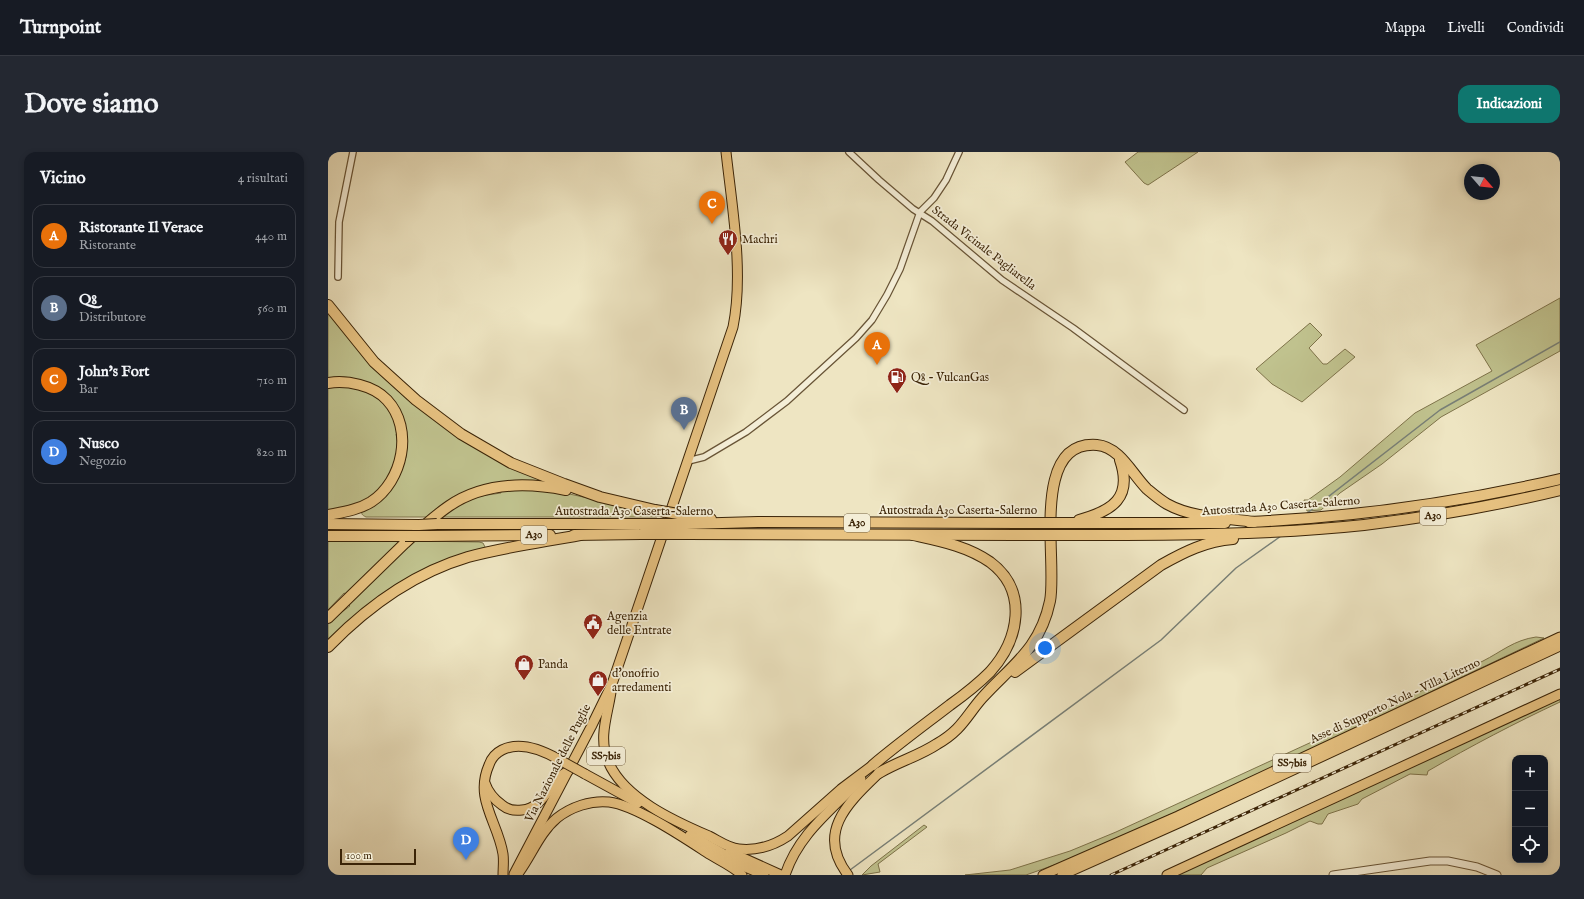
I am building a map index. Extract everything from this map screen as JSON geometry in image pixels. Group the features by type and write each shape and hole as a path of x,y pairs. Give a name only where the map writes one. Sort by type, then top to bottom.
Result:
{"highway":[{"path":"328,305 374,362 416,400 461,434 511,463 600,497"},
{"path":"328,383 341,381 359,384 374,391 387,400 399,420 403,436 401,457 396,472 385,490 371,502 352,510 328,515"},
{"path":"876,769 895,764 935,746 948,737 957,729 977,703 1027,652 1034,642 1041,628 1050,601 1051,511 1056,476 1058,468 1067,455 1074,450 1086,446 1097,445 1112,450 1147,488 1172,506 1199,515 1254,522"},
{"path":"1067,523 1100,514 1115,503 1124,486 1125,478 1119,456"},
{"name":"Autostrada A30 Caserta-Salerno","path":"328,524 1202,524 1334,516 1423,506 1512,490 1560,479"},
{"path":"328,618 432,518 461,499 488,489 517,485 551,487 655,510 685,524"},
{"name":"Autostrada A30 Caserta-Salerno","path":"328,536 641,534 685,524 913,535 1260,535 1301,532 1431,516 1560,490"},
{"path":"328,647 367,611 387,597 406,585 447,565 491,551 580,535"},
{"path":"876,769 901,742 970,690 990,672 1002,656 1012,634 1017,617 1013,592 1007,579 990,562 966,549 913,535"},
{"path":"993,686 1014,673 1161,565 1184,552 1204,544 1260,535"},
{"path":"970,690 1010,670"}],"main road":[{"name":"Via Nazionale delle Puglie","path":"513,875 612,684 731,333 737,309 737,261 726,152"},
{"name":"Asse di Supporto Nola - Villa Literno","path":"1062,875 1143,839 1542,650 1560,637"},
{"name":"Asse di Supporto Nola - Villa Literno","path":"1043,875 1178,816 1542,650 1560,646"},
{"name":"SS7bis","path":"612,684 611,700 606,712 603,736 608,761 621,782 629,791 655,809"},
{"path":"1167,875 1560,694"},
{"name":"SS7bis","path":"503,875 503,853 486,806 483,791 490,762 500,751 508,747 516,746 544,752 558,759 633,800 741,864"},
{"path":"785,875 791,859 802,840 842,799 876,769"},
{"path":"698,832 738,849 749,850 771,846 788,836 841,789 876,769"},
{"path":"848,875 839,861 834,846 836,828 840,816 876,769"},
{"name":"SS7bis","path":"484,782 491,795 505,807 513,811 527,810 542,800 563,774 568,771"},
{"name":"SS7bis","path":"633,800 655,809 698,832 708,840 780,875"},
{"name":"SS7bis","path":"517,875 550,826 564,813 587,804 608,802 627,808 693,843 764,875"},
{"path":"1075,875 1101,863 1143,839"},
{"path":"693,843 742,875"}],"street":[{"path":"338,277 339,222 353,152"},
{"path":"849,152 913,209 920,212 934,198 952,168 959,152"},
{"name":"Strada Vicinale Pagliarella","path":"688,461 704,458 746,432 787,401 853,342 872,320 887,295 900,269 920,212 1002,280 1073,328 1184,410"},
{"path":"1333,875 1430,861 1448,861 1477,867 1497,875"}],"green space":[{"path":"1138,152 1198,152 1148,185 1144,183 1125,162"},
{"path":"1560,298 1560,351 1441,417 1382,464 1340,493 1321,510 1307,511 1304,500 1308,500 1340,477 1415,413 1492,371 1476,345"},
{"path":"328,307 417,401 549,482 505,483 429,517 364,516 362,510 402,469 406,457 406,432 399,412 352,378 344,377 328,379"},
{"path":"1310,323 1322,335 1309,348 1323,364 1327,364 1345,349 1355,357 1302,402 1272,384 1256,369"},
{"path":"328,384 374,392 390,408 400,433 396,434 399,451 388,483 360,505 328,514"},
{"path":"500,489 551,490 657,513 657,517 438,517 474,497 501,493"},
{"path":"328,541 401,541 348,595 344,593 328,610"},
{"path":"412,541 479,542 483,543 486,549 445,562 328,643 328,622 350,606 347,603"},
{"path":"1536,637 1544,638 1210,797 1057,864 1026,875 965,875 1010,870 1070,851 1116,832 1416,694 1514,644"},
{"path":"1560,698 1560,702 1510,726 1460,753 1428,771 1427,775 1410,774 1362,799 1358,804 1328,814 1322,824 1310,821 1207,868 1201,875 1176,875"},
{"path":"924,825 927,827 878,864 880,872 862,875 871,866"}],"waterway":[{"path":"1306,514 1440,410 1560,342"},
{"path":"850,870 1161,640 1236,568 1281,536"}],"railway":[{"path":"1111,875 1560,669"}],"place":[{"name":"John's Fort","path":"712,224"},
{"name":"Machri","path":"728,256"},
{"name":"Ristorante Il Verace","path":"877,365"},
{"name":"Q8 - VulcanGas","path":"897,394"},
{"name":"Q8","path":"684,430"},
{"name":"Agenzia delle Entrate","path":"593,640"},
{"name":"Panda","path":"524,681"},
{"name":"d'onofrio arredamenti","path":"598,697"},
{"name":"Nusco","path":"466,860"}]}
